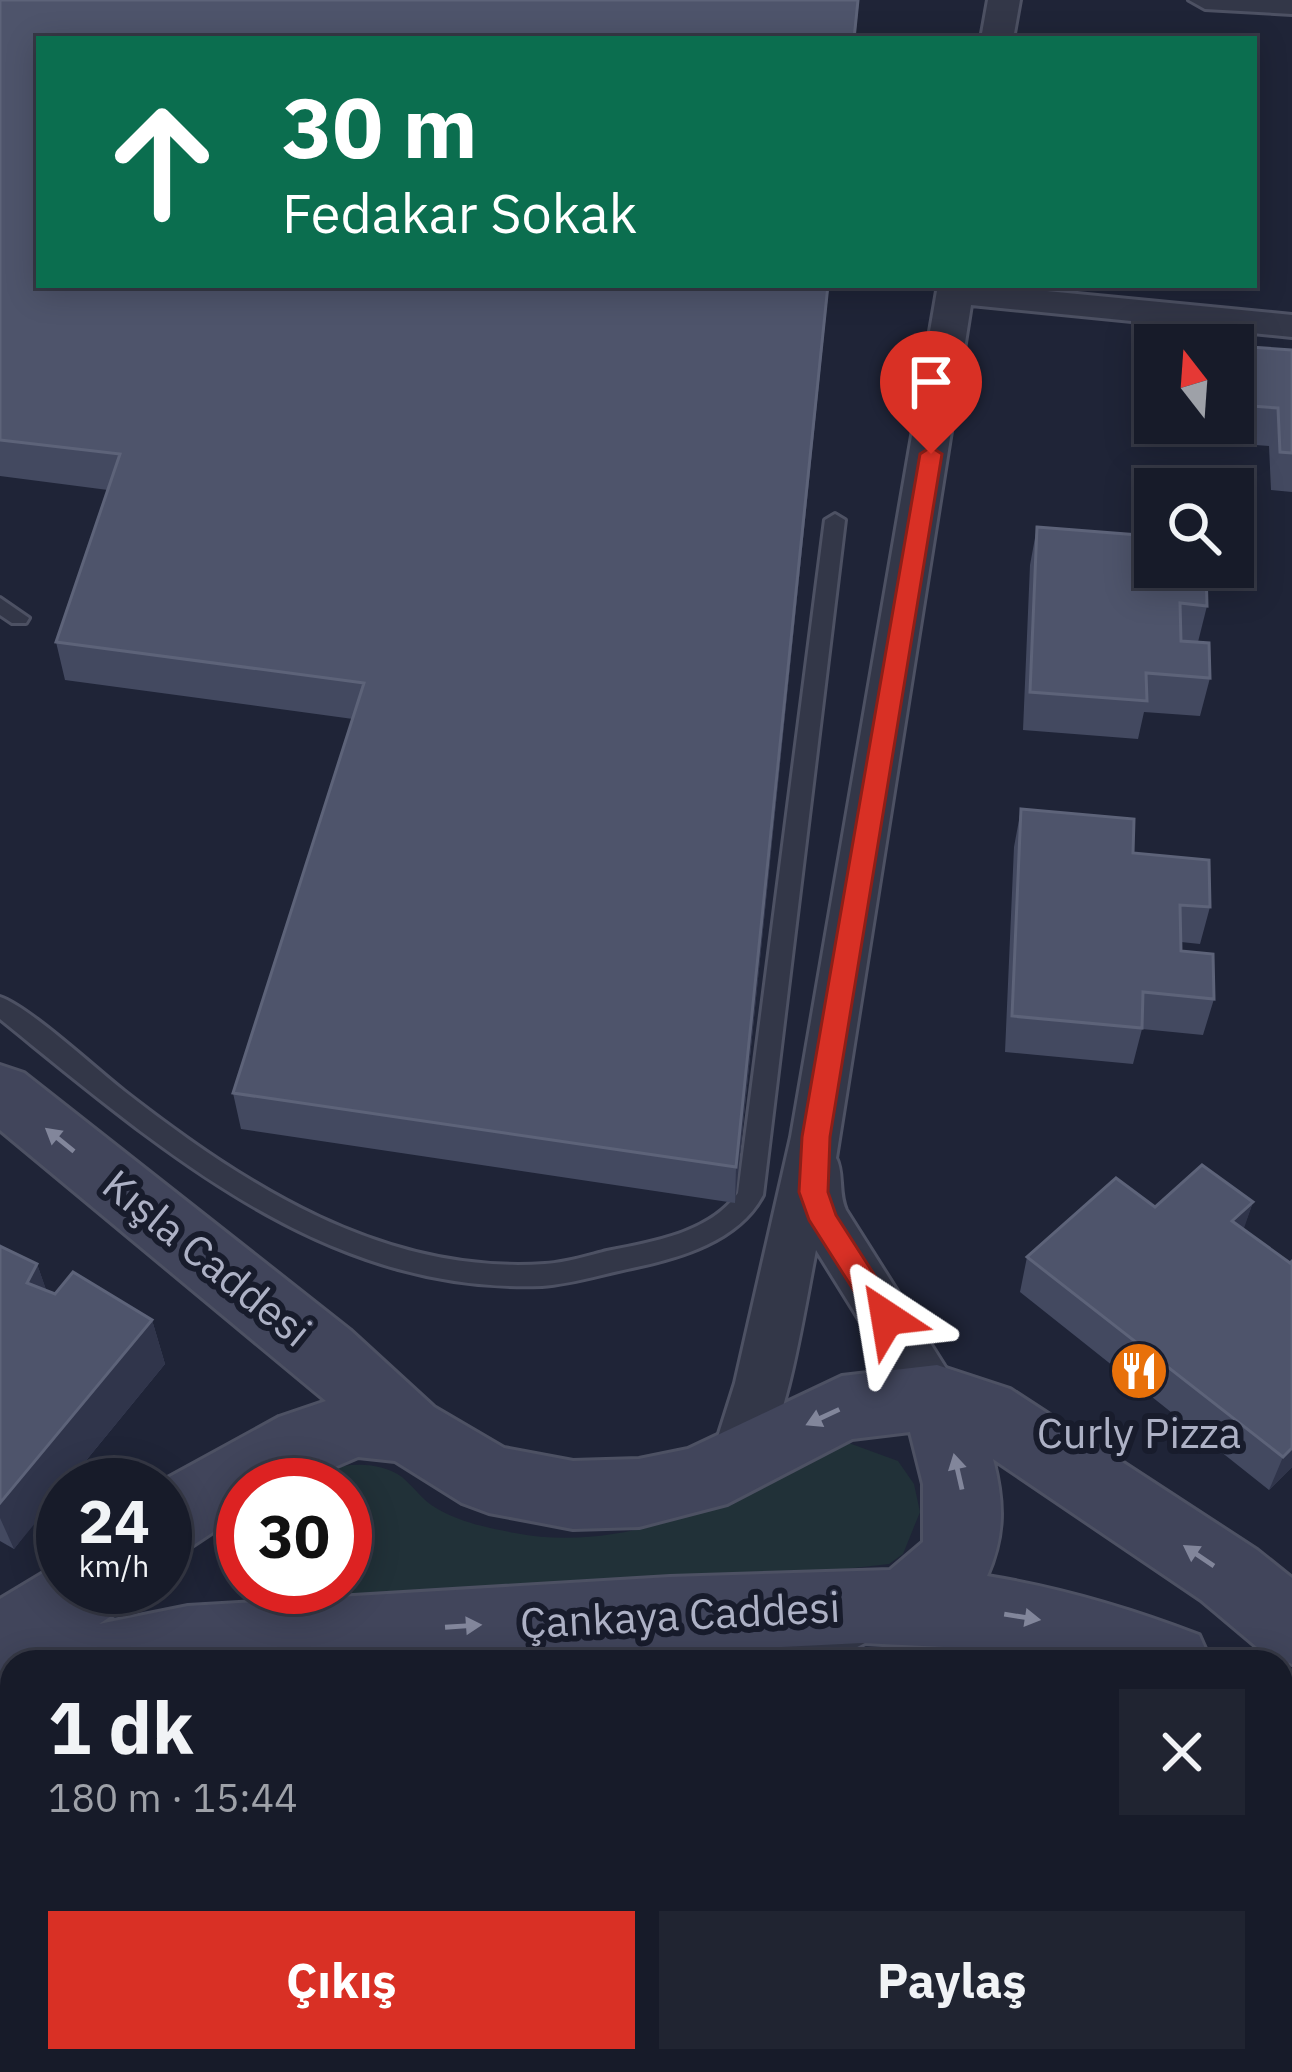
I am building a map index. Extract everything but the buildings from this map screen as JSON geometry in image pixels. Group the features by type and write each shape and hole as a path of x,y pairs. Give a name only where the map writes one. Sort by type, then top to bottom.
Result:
{"main road":[{"name":"Kışla Caddesi","path":"0,1092 324,1352 408,1430 489,1479 573,1495 639,1493 700,1480 842,1408 937,1397"},
{"path":"906,1603 930,1592 953,1567 966,1532 964,1495 937,1397"},
{"path":"937,1397 983,1412 1229,1576 1292,1627"},
{"path":"287,1458 306,1440 358,1424 408,1430"},
{"name":"Çankaya Caddesi","path":"152,1650 315,1628 906,1603 1029,1617 1144,1650"},
{"path":"0,1642 45,1614"}],"street":[{"path":"998,36 1004,0"},
{"path":"1205,0 1292,5"},
{"path":"737,1462 765,1372 793,1223 816,1137 956,289 1292,326"},
{"path":"816,1137 813,1192 824,1220 937,1397"},
{"path":"797,1650 839,1623 906,1603"}],"lane":[{"path":"0,1006 209,1170 342,1245 454,1275 532,1278 626,1260 706,1232 740,1214 750,1195 835,520"},
{"path":"0,604 19,618"}],"shaded area":[{"path":"846,1442 898,1461 914,1484 920,1512 903,1554 889,1564 792,1575 372,1593 372,1466 402,1477 431,1505 454,1517 505,1531 559,1538 645,1527 768,1481"}],"place":[{"name":"Curly Pizza","path":"1139,1371"}],"route":[{"path":"887,1318 824,1220 813,1192 816,1137 931,454"}]}
